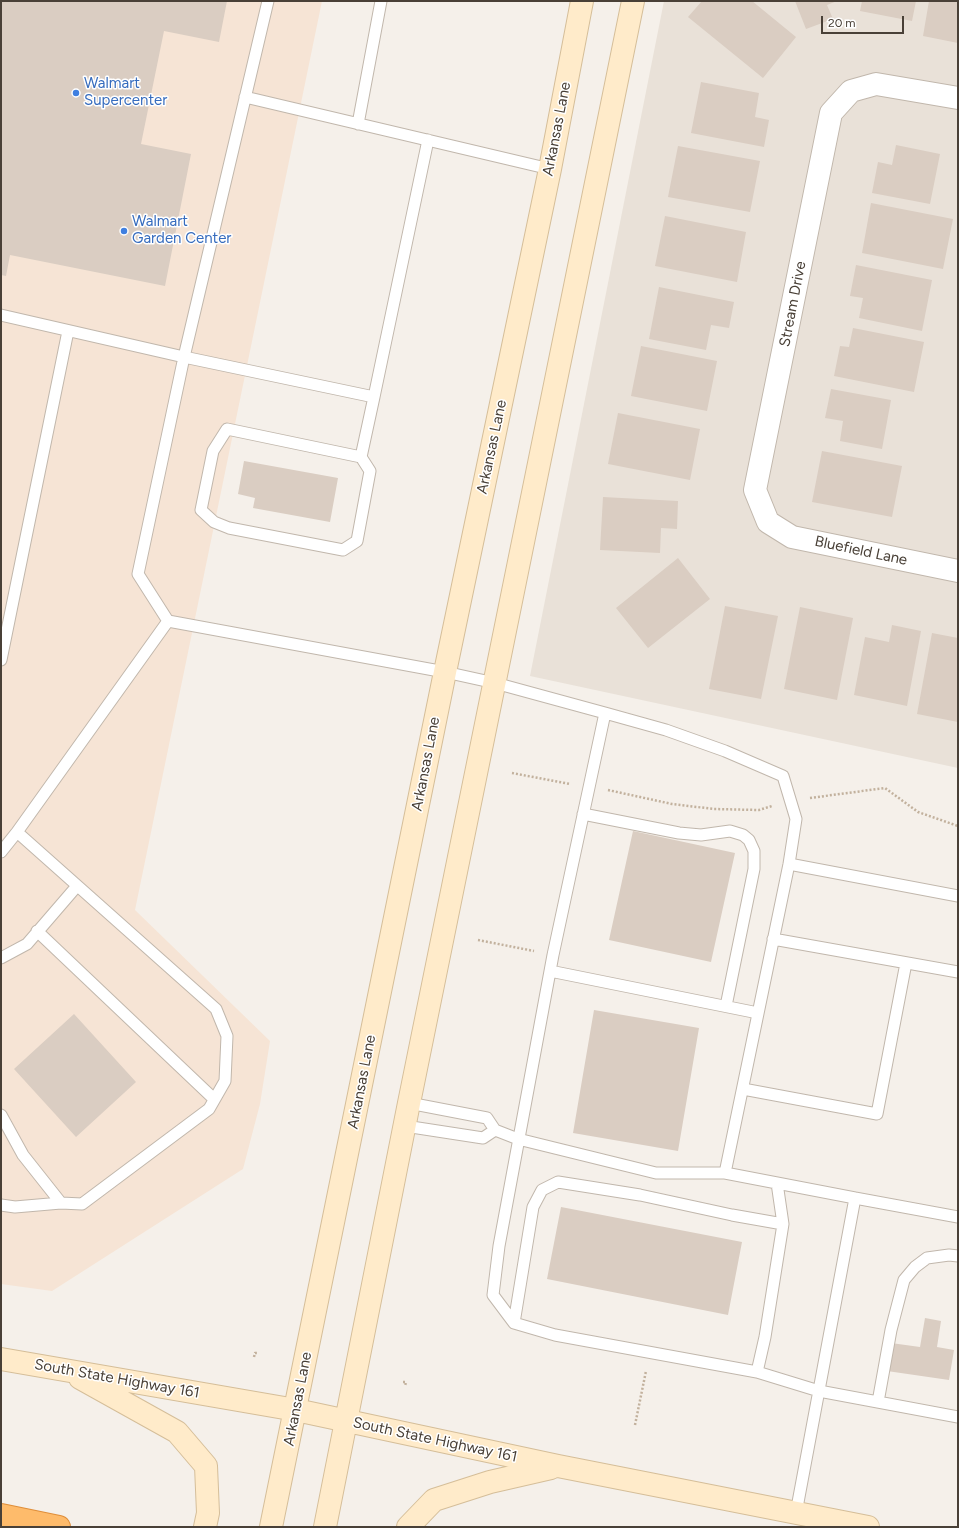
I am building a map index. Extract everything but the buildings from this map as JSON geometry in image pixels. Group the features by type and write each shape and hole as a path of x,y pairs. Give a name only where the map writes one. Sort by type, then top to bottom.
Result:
{"highway":[{"path":"1,1515 59,1527"}],"main road":[{"name":"Arkansas Lane","path":"271,1527 445,672 550,169 582,1"},
{"path":"325,1527 409,1103 633,1"},
{"name":"South State Highway 161","path":"1,1359 296,1410 346,1422 558,1466 868,1527"},
{"path":"66,1370 177,1432 206,1466 208,1513 205,1527"},
{"path":"408,1527 434,1500 490,1482 558,1466"}],"street":[{"name":"Stream Drive","path":"768,522 755,490 831,113 852,91 876,84 958,98"},
{"name":"Bluefield Lane","path":"768,522 792,537 958,571"}],"lane":[{"path":"268,1 184,357 138,574 168,621 445,672 495,683 666,730 724,751 783,776 796,819 789,864 725,1173"},
{"path":"358,124 381,1"},
{"path":"245,96 550,169"},
{"path":"361,457 227,429 213,451 201,510 214,522 229,528 343,550 357,540 370,471 361,457 428,140"},
{"path":"1,315 184,357 374,396"},
{"path":"1,660 68,331"},
{"path":"1,852 17,832 168,621"},
{"path":"605,713 553,955 499,1246 493,1295 514,1323 555,1335 757,1372 819,1391 958,1417"},
{"path":"583,814 679,833 701,835 730,831 743,835 750,840 754,851 754,869 726,1006"},
{"path":"1,1205 15,1207 61,1203 82,1204 209,1109 225,1081 227,1036 216,1009 17,832"},
{"path":"789,864 958,896"},
{"path":"1,958 26,944 77,886"},
{"path":"37,931 214,1099"},
{"path":"773,939 958,972"},
{"path":"743,1089 877,1114 906,963"},
{"path":"550,971 758,1013"},
{"path":"409,1103 487,1118 495,1130 518,1139 656,1173 725,1173 958,1217"},
{"path":"1,1115 23,1155 61,1203"},
{"path":"405,1126 483,1138 495,1130"},
{"path":"514,1323 533,1207 542,1190 558,1182 640,1195 732,1215 783,1224"},
{"path":"757,1372 765,1337 783,1224 777,1183"},
{"path":"796,1513 855,1198"},
{"path":"878,1402 890,1330 904,1280 915,1267 927,1258 949,1255 958,1256"}],"path":[{"path":"512,773 571,784"},
{"path":"813,797 886,788 918,812 958,826"},
{"path":"608,790 672,804 714,809 759,810 779,805"},
{"path":"478,940 553,955"},
{"path":"254,1356 255,1353 258,1353"},
{"path":"635,1425 646,1371"},
{"path":"403,1382 406,1382 405,1386"}],"shaded area":[{"path":"1,1 322,1 135,910 270,1041 260,1104 243,1169 52,1291 1,1284"},
{"path":"664,1 958,1 958,768 530,676"}],"place":[{"name":"Walmart Supercenter","path":"76,93"},
{"name":"Walmart Garden Center","path":"124,231"}]}
